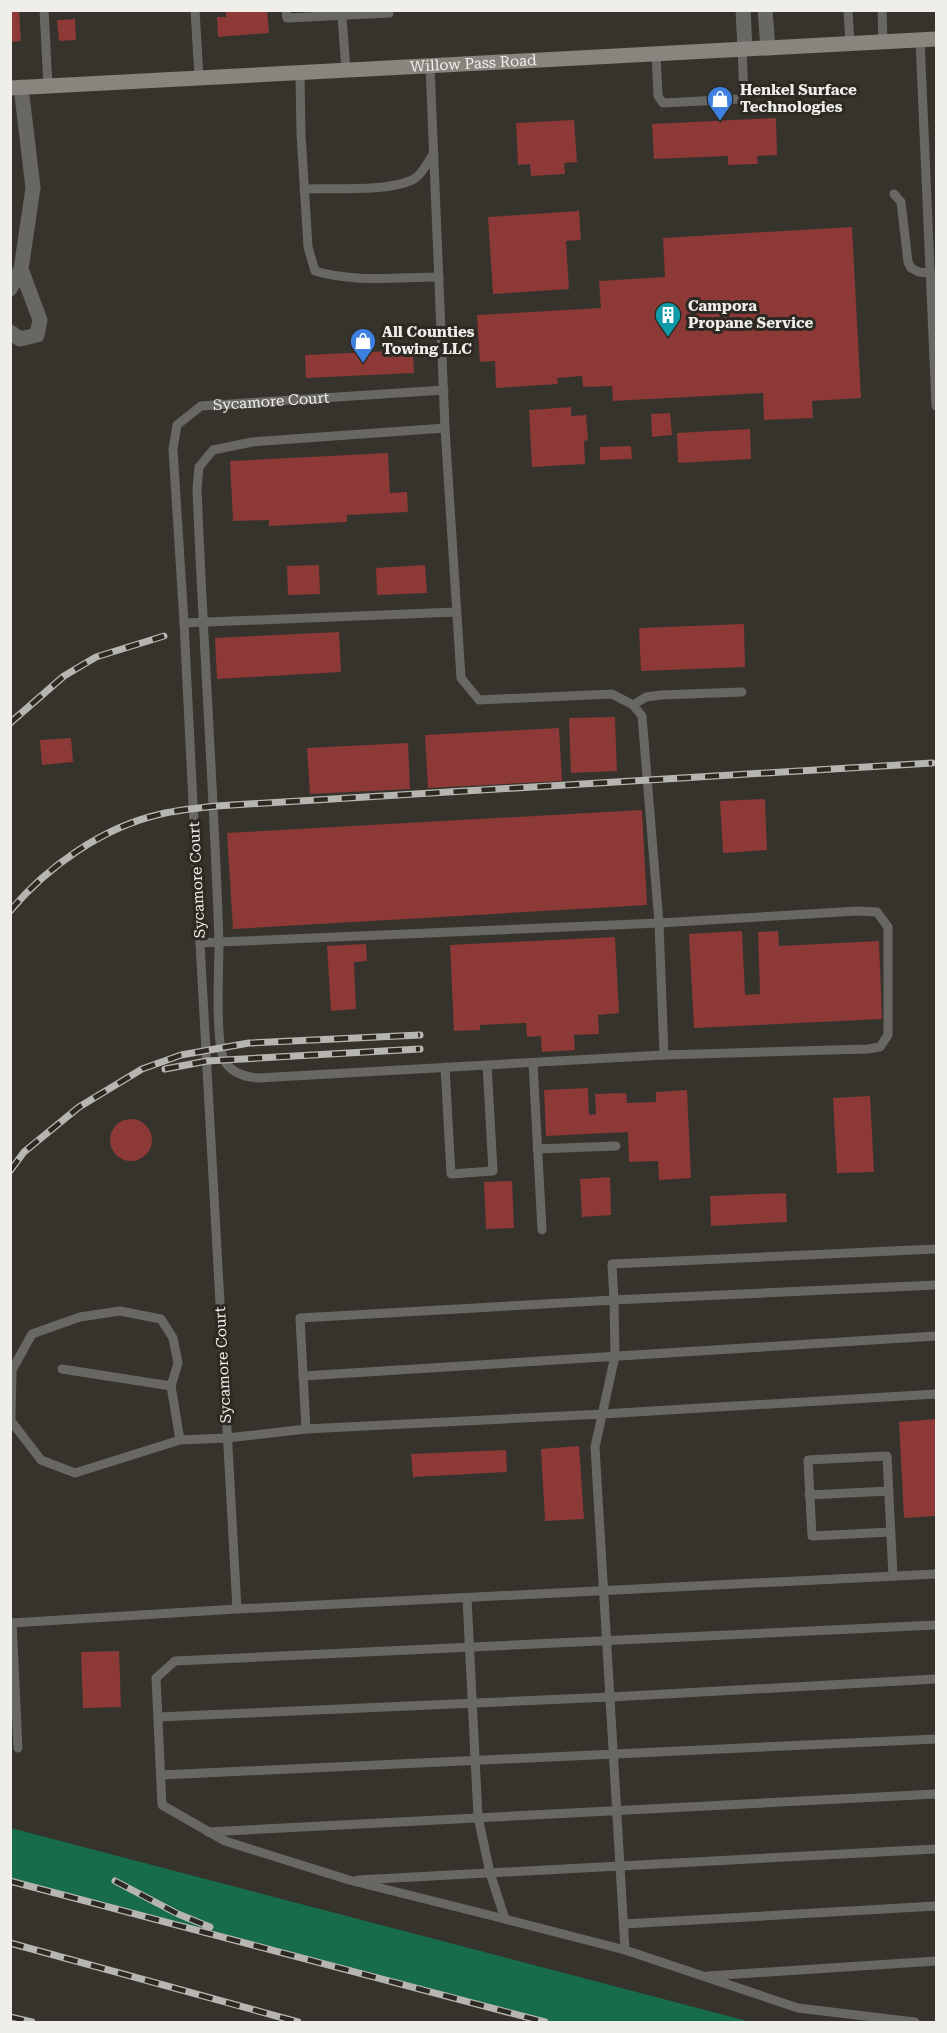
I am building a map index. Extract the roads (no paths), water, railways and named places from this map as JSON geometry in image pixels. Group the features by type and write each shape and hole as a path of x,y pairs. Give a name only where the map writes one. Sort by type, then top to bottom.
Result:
{"main road":[{"name":"Willow Pass Road","path":"16,87 936,39"}],"street":[{"path":"743,10 743,50"},
{"path":"765,10 768,48"},
{"path":"10,289 21,269 33,188 16,87"},
{"path":"10,332 20,339 37,335 40,320 21,269"}],"lane":[{"path":"44,10 48,86"},
{"path":"195,10 199,78"},
{"path":"286,10 287,18 312,14 389,13 389,10"},
{"path":"848,10 850,44"},
{"path":"882,10 884,42"},
{"path":"346,70 348,15"},
{"path":"920,40 936,406"},
{"path":"656,54 658,96 663,103 744,97 743,50"},
{"path":"430,66 445,428 461,678 478,700 612,694 633,705 642,716 659,923 664,1055"},
{"path":"300,72 308,247 315,271 331,276 359,278 439,277"},
{"path":"304,189 392,186 415,179 434,153"},
{"path":"894,194 901,202 908,262 911,268 919,272 931,273"},
{"name":"Sycamore Court","path":"237,1609 173,449 177,425 201,406 444,390"},
{"path":"200,943 219,942 659,923 858,911 877,912 888,927 888,1035 880,1047 868,1049 664,1055 258,1078 243,1077 224,1060 221,1047 219,942 202,622 197,489 199,467 213,450 252,442 445,428"},
{"path":"184,623 456,612"},
{"path":"633,705 646,697 661,695 741,692"},
{"path":"533,1063 542,1230"},
{"path":"445,1068 451,1174 493,1171 487,1065"},
{"path":"537,1149 616,1146"},
{"path":"625,1950 594,1447 615,1356 612,1264 936,1249"},
{"path":"306,1429 300,1318 936,1285"},
{"path":"180,1440 171,1386 178,1363 173,1338 161,1319 120,1311 80,1317 32,1334 12,1370 11,1421 41,1460 75,1473 180,1440 227,1438 306,1429 936,1394"},
{"path":"303,1376 936,1336"},
{"path":"62,1370 171,1386"},
{"path":"891,1532 812,1536 808,1460 887,1456 889,1491 891,1532 893,1576"},
{"path":"809,1495 889,1491"},
{"path":"18,1748 12,1623 237,1609 936,1574"},
{"path":"467,1598 478,1818 490,1873 505,1919"},
{"path":"915,2022 798,2008 625,1950 349,1880 225,1841 162,1805 156,1678 175,1661 936,1624"},
{"path":"158,1717 471,1704 936,1679"},
{"path":"161,1775 936,1739"},
{"path":"206,1832 936,1794"},
{"path":"349,1880 936,1849"},
{"path":"624,1924 936,1906"},
{"path":"704,1976 936,1961"}],"railway":[{"path":"10,723 64,676 96,657 164,636"},
{"path":"10,911 41,879 78,850 118,828 174,811 216,806 932,763"},
{"path":"10,1171 24,1152 79,1107 142,1069 181,1055 249,1043 420,1035"},
{"path":"165,1069 207,1061 420,1049"},
{"path":"10,1881 545,2022"},
{"path":"115,1881 178,1914 210,1927"},
{"path":"10,1943 298,2022"},
{"path":"10,2017 32,2022"}],"place":[{"name":"Henkel Surface Technologies","path":"720,122"},
{"name":"Campora Propane Service","path":"668,338"},
{"name":"All Counties Towing LLC","path":"363,364"}]}
